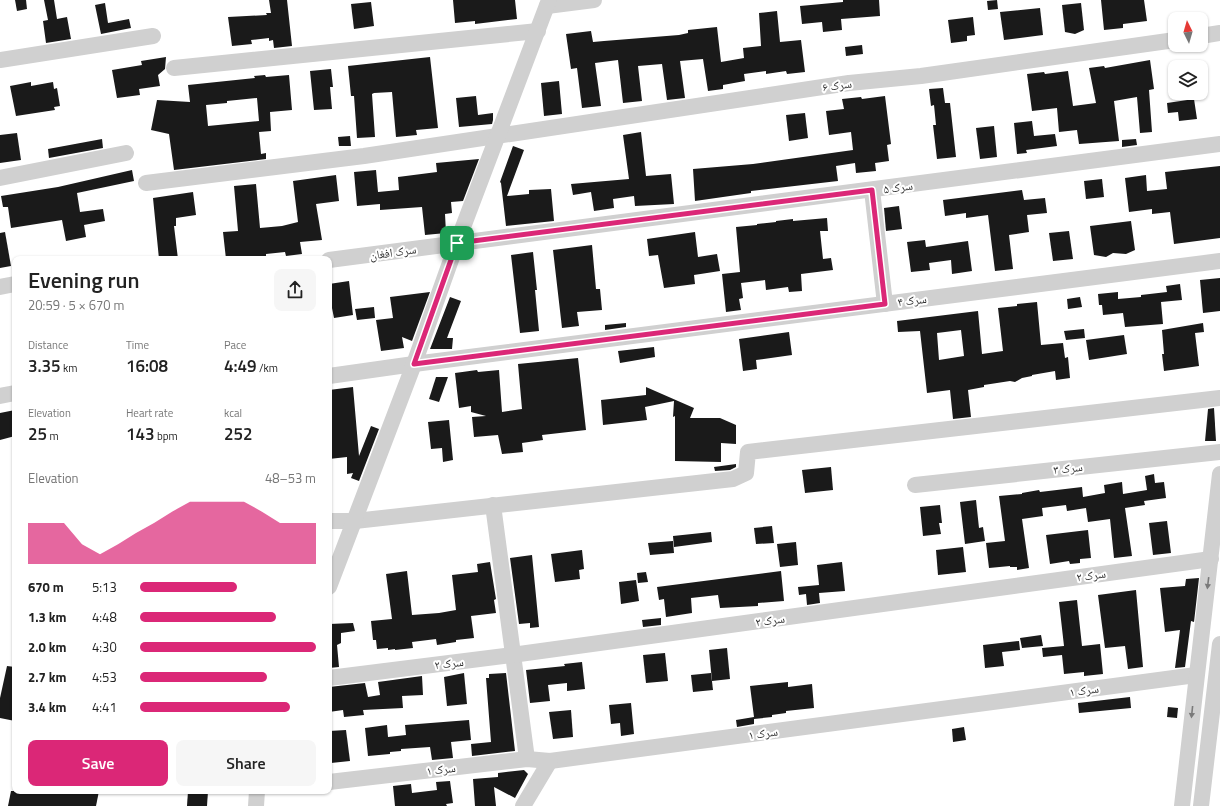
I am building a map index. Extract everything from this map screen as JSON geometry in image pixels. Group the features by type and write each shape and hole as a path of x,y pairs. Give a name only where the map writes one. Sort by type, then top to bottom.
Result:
{"street":[{"path":"332,579 414,364 457,243 548,3 594,0"},
{"path":"174,68 538,31"},
{"path":"1208,35 1220,33"},
{"path":"0,59 153,36"},
{"name":"سرک ۶","path":"146,183 364,156 849,83 921,76 1168,41"},
{"name":"سرک ۵","path":"457,243 1220,144"},
{"path":"0,178 126,153"},
{"path":"872,190 885,304"},
{"name":"سرک افغان","path":"332,260 457,243"},
{"name":"سرک ۴","path":"332,376 1220,261"},
{"path":"0,287 12,285"},
{"path":"0,396 12,394"},
{"path":"332,521 355,520 733,479 746,473 748,452 1220,398"},
{"name":"سرک ۳","path":"915,485 1220,452"},
{"path":"1182,806 1220,474"},
{"path":"493,505 527,759"},
{"name":"سرک ۲","path":"332,678 512,655 1211,559"},
{"path":"1201,806 1213,752 1220,644"},
{"name":"سرک ۱","path":"332,782 527,759 550,761 1196,675"},
{"path":"523,806 550,761"},
{"path":"256,806 257,794"}],"building":[{"path":"15,0 26,0 27,9 17,11"},
{"path":"44,0 54,0 57,19 67,17 71,39 46,43 43,21 48,20"},
{"path":"269,0 287,0 292,46 274,48 273,40 269,41 269,38 251,40 252,44 232,46 228,17 267,15 266,13 271,13"},
{"path":"453,0 515,0 517,19 475,24 475,21 455,23"},
{"path":"843,0 879,0 880,16 841,19 842,30 823,32 822,22 802,24 800,6 843,2"},
{"path":"997,0 998,9 988,10 987,1"},
{"path":"1101,0 1144,0 1147,21 1123,24 1123,28 1104,30"},
{"path":"371,2 374,26 354,29 351,4"},
{"path":"105,3 108,23 129,19 131,28 101,34 95,5"},
{"path":"1081,3 1084,30 1075,34 1065,32 1062,5"},
{"path":"1040,8 1043,35 1004,40 1000,12"},
{"path":"777,11 780,42 801,40 805,72 787,74 786,71 766,74 766,71 744,74 745,81 723,85 723,89 708,91 703,59 680,61 685,98 667,100 662,64 638,66 642,101 623,103 618,60 595,63 601,106 582,108 577,68 571,69 566,34 591,31 593,42 679,35 688,33 688,30 717,27 721,62 744,58 743,48 761,46 759,13"},
{"path":"973,17 975,35 967,36 967,41 951,43 948,20"},
{"path":"862,45 863,54 846,56 845,47"},
{"path":"166,57 165,69 158,75 160,86 139,89 140,95 117,98 112,70 142,65 141,61"},
{"path":"430,57 438,128 416,130 417,135 396,137 392,92 374,93 372,94 375,137 357,138 354,96 351,96 348,66"},
{"path":"1150,60 1154,89 1149,90 1152,132 1140,133 1137,97 1114,101 1119,141 1079,144 1077,130 1059,132 1057,108 1032,111 1027,74 1044,72 1045,74 1068,71 1073,106 1096,103 1089,68 1104,66 1105,68"},
{"path":"331,69 333,87 330,87 332,109 314,110 310,71"},
{"path":"265,75 266,77 289,75 292,110 270,112 271,131 259,132 261,154 266,153 266,159 174,170 169,134 151,130 157,100 190,102 188,85 255,78 254,76","holes":["257,98 259,121 208,126 206,105"]},
{"path":"559,81 562,114 544,116 541,83"},
{"path":"31,82 31,86 53,82 54,89 57,88 60,106 54,107 55,110 16,116 10,86"},
{"path":"943,88 945,103 950,103 956,157 937,159 933,125 936,125 934,105 931,106 929,89"},
{"path":"476,96 478,115 493,113 492,124 459,127 456,98"},
{"path":"885,96 891,144 887,145 889,161 875,163 876,171 856,173 855,163 836,166 838,181 751,191 751,193 695,201 693,169 753,164 853,150 851,132 829,135 826,111 844,109 842,99 861,97 862,99"},
{"path":"1194,100 1197,119 1179,121 1178,112 1168,113 1167,103"},
{"path":"805,113 808,138 789,141 786,115"},
{"path":"1032,121 1034,136 1055,134 1057,146 1026,150 1027,153 1017,154 1014,123"},
{"path":"994,126 997,157 980,159 976,128"},
{"path":"641,132 646,176 671,174 674,204 635,206 634,196 613,199 614,208 594,211 591,192 573,195 571,184 629,179 623,135"},
{"path":"17,133 21,160 0,163 0,135"},
{"path":"350,136 351,146 339,146 338,137"},
{"path":"102,139 103,148 49,158 48,149"},
{"path":"1136,139 1137,145 1122,147 1122,140"},
{"path":"513,146 524,150 507,196 529,194 529,190 551,189 554,221 506,226 500,182"},
{"path":"479,159 463,201 451,202 452,213 445,214 446,233 425,235 422,207 380,210 380,204 357,206 354,172 376,170 378,192 399,190 398,177 437,172 436,163"},
{"path":"1220,166 1220,238 1174,244 1170,212 1152,214 1152,209 1129,212 1125,178 1146,175 1147,191 1167,189 1165,172"},
{"path":"132,170 134,181 77,193 80,212 103,209 105,221 84,225 86,237 66,241 62,220 11,228 8,207 3,207 1,196 58,187"},
{"path":"336,175 339,201 316,204 322,240 300,242 302,254 286,256 285,252 266,254 266,256 226,256 223,232 238,231 234,186 256,184 260,228 282,226 298,222 293,181"},
{"path":"1102,179 1104,197 1086,199 1084,181"},
{"path":"1022,190 1024,200 1045,198 1047,213 1027,215 1029,232 1009,235 1013,269 995,271 988,215 966,218 966,213 945,216 943,200"},
{"path":"193,192 196,215 176,218 176,226 174,226 178,256 159,256 153,198"},
{"path":"899,206 902,229 886,231 884,208"},
{"path":"827,218 828,231 820,231 823,259 831,258 833,270 801,274 802,291 789,292 788,287 766,290 765,280 741,283 743,298 739,299 741,310 726,312 722,274 740,272 736,227 793,219 793,221"},
{"path":"1131,221 1135,250 1126,254 1113,253 1106,257 1094,255 1090,226"},
{"path":"1069,231 1073,259 1053,261 1049,233"},
{"path":"5,232 11,266 0,268 0,233"},
{"path":"695,232 698,257 717,254 720,271 694,275 695,284 664,288 658,255 649,256 647,239"},
{"path":"925,240 926,247 968,241 972,271 952,274 951,260 929,263 930,270 911,272 907,242"},
{"path":"592,245 596,289 600,289 602,310 577,312 579,326 562,328 553,250"},
{"path":"533,252 539,331 520,333 511,255"},
{"path":"1220,278 1220,311 1203,313 1200,280"},
{"path":"349,281 353,315 334,318 332,308 332,284"},
{"path":"1180,284 1182,300 1161,302 1163,324 1125,327 1123,313 1103,315 1102,305 1099,305 1098,294 1118,292 1118,299 1141,297 1141,295 1167,292 1166,286"},
{"path":"430,292 412,341 402,337 404,348 381,351 376,320 393,318 390,297"},
{"path":"450,297 461,301 447,338 453,338 452,349 430,349"},
{"path":"1080,297 1082,307 1068,309 1067,299"},
{"path":"1037,302 1041,345 1063,343 1065,358 1068,357 1070,378 1056,380 1055,371 1032,375 1015,382 1010,381 984,385 984,387 968,390 971,417 953,419 950,390 927,393 920,331 898,332 897,321 978,311 982,354 1003,351 998,308 1017,306 1017,304","holes":["961,330 964,356 939,360 937,333"]},
{"path":"374,307 375,318 357,320 355,309"},
{"path":"626,323 626,327 605,330 605,325"},
{"path":"1203,323 1204,332 1195,333 1199,366 1164,371 1162,330"},
{"path":"1084,329 1085,338 1066,340 1064,331"},
{"path":"789,332 792,355 756,360 757,369 743,371 739,339"},
{"path":"1124,335 1127,354 1089,360 1086,340"},
{"path":"654,347 655,357 620,363 618,351"},
{"path":"578,358 586,430 542,435 543,440 522,443 523,452 502,454 498,435 474,437 472,417 486,416 471,412 471,406 459,408 455,373 477,370 478,372 499,370 502,412 522,409 518,364"},
{"path":"436,377 448,377 439,402 429,399"},
{"path":"353,387 359,456 371,426 379,429 359,481 351,478 353,473 347,474 347,457 332,459 332,390"},
{"path":"646,387 694,408 690,418 720,418 736,425 736,444 721,443 721,462 675,461 675,416 673,417 674,401 645,407 647,420 603,425 601,400 646,395"},
{"path":"1214,408 1216,441 1205,441 1208,409"},
{"path":"12,411 12,437 0,440 0,413"},
{"path":"449,420 453,460 443,462 442,448 431,449 428,422"},
{"path":"736,464 736,467 730,470 715,471 714,467"},
{"path":"831,467 833,490 805,493 802,470"},
{"path":"1154,474 1155,483 1164,482 1166,498 1144,501 1145,505 1125,508 1132,556 1114,558 1110,519 1088,522 1086,508 1067,511 1066,505 1042,508 1043,516 1022,519 1029,568 1017,570 1017,567 1010,566 989,568 986,543 1005,541 999,496 1022,494 1039,490 1040,492 1082,487 1083,497 1105,493 1104,485 1122,482 1123,494 1147,490 1145,476"},
{"path":"976,500 979,528 983,527 985,541 965,544 960,502"},
{"path":"940,505 942,523 939,523 941,534 923,536 920,507"},
{"path":"1167,521 1171,553 1153,555 1149,523"},
{"path":"772,526 774,543 756,544 754,528"},
{"path":"1088,530 1091,558 1080,559 1080,563 1070,564 1069,561 1050,564 1046,535"},
{"path":"711,532 712,542 674,547 673,536"},
{"path":"673,541 674,553 650,555 648,543"},
{"path":"796,542 798,565 780,567 777,544"},
{"path":"963,547 966,572 938,575 936,550"},
{"path":"582,550 584,569 579,570 580,579 555,582 551,554"},
{"path":"532,555 539,627 530,628 530,623 519,624 510,558"},
{"path":"490,562 496,599 494,600 496,613 471,616 474,638 456,640 456,642 437,645 436,639 412,642 413,648 395,650 388,650 388,648 377,649 376,640 373,640 371,621 392,619 386,574 407,571 412,615 439,613 456,610 452,575 478,572 477,564"},
{"path":"842,562 845,591 819,593 820,603 807,605 806,594 799,595 798,587 819,585 817,565"},
{"path":"781,571 784,601 758,603 758,606 720,608 718,595 691,598 692,613 666,617 664,599 659,600 657,587"},
{"path":"646,572 648,582 638,583 637,573"},
{"path":"1199,578 1194,622 1191,621 1185,667 1175,668 1180,630 1165,632 1160,588 1185,586 1186,579"},
{"path":"636,580 639,601 621,604 619,582"},
{"path":"1136,590 1143,667 1128,669 1125,646 1105,648 1098,595"},
{"path":"1077,600 1082,646 1100,644 1103,674 1084,676 1084,672 1064,674 1062,655 1043,657 1042,648 1064,646 1059,602"},
{"path":"661,618 661,625 643,627 642,620"},
{"path":"353,623 355,631 341,633 341,643 337,645 339,667 332,668 332,624"},
{"path":"1041,635 1043,646 1022,648 1020,638"},
{"path":"1019,641 1020,650 1002,652 1004,666 985,668 983,645"},
{"path":"727,648 730,679 712,681 709,650"},
{"path":"665,653 668,681 646,683 643,655"},
{"path":"582,662 585,689 567,691 567,683 548,685 550,701 530,703 526,670 565,666 564,664"},
{"path":"7,666 12,667 12,720 0,718 0,698"},
{"path":"464,673 467,704 447,706 444,677"},
{"path":"506,673 515,751 472,756 471,744 491,742 486,678 489,678 489,674"},
{"path":"711,673 713,690 693,692 691,675"},
{"path":"422,676 423,695 402,696 403,708 363,710 364,715 344,717 343,710 332,712 332,687 365,683 368,697 380,695 378,682"},
{"path":"788,682 788,687 812,684 814,708 786,711 786,713 772,715 772,717 754,719 754,724 737,727 736,720 754,717 750,686"},
{"path":"1130,697 1131,708 1079,713 1078,703"},
{"path":"631,703 634,734 621,736 620,723 611,724 609,705"},
{"path":"1168,707 1178,708 1177,718 1167,717"},
{"path":"571,710 573,737 553,739 549,712"},
{"path":"469,720 471,740 451,742 453,758 432,760 430,747 401,749 401,751 390,752 390,754 368,756 365,728 387,725 388,737 406,735 405,725"},
{"path":"964,727 966,740 953,742 952,729"},
{"path":"346,730 350,761 332,763 332,731"},
{"path":"524,770 528,774 515,798 494,787 496,806 475,806 473,779 498,777 498,773"},
{"path":"450,781 453,803 446,804 447,806 395,806 393,786 411,784 412,793 437,790 436,782"},
{"path":"11,791 12,794 98,794 96,806 8,806"},
{"path":"188,794 208,794 207,806 187,806"}],"route":[{"path":"872,190 885,304 414,364 457,243 872,190"}]}
